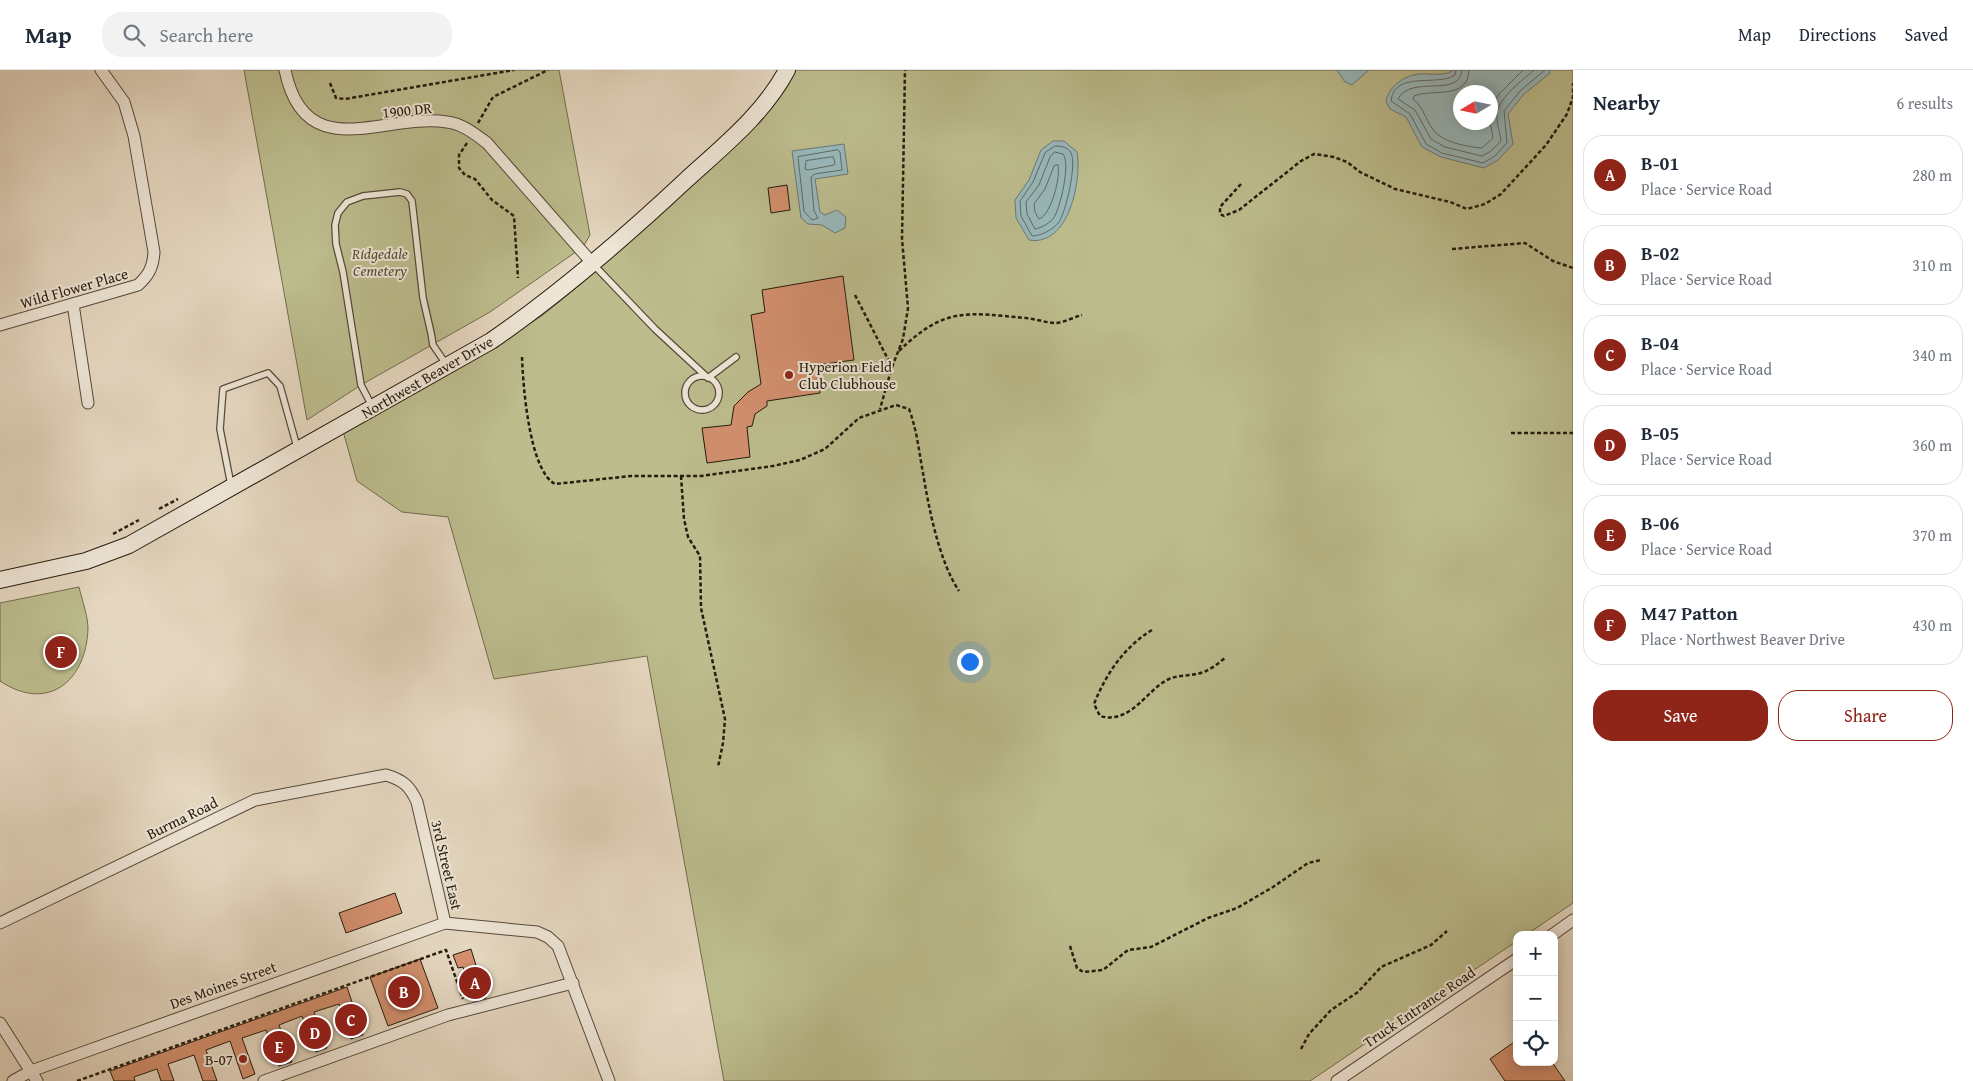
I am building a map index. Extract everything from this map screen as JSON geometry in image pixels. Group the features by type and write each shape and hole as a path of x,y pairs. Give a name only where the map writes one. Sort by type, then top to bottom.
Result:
{"main road":[{"name":"Northwest Beaver Drive","path":"0,580 86,561 128,545 491,341 544,305 593,264 739,132 768,101 787,70"}],"street":[{"name":"Wild Flower Place","path":"0,325 131,287 146,278 153,266 154,252 134,136 124,102 101,70"},
{"name":"1900 DR","path":"285,70 289,89 299,106 312,119 332,128 353,131 427,120 449,122 469,129 487,143 593,264"},
{"path":"74,304 88,403"},
{"name":"Burma Road","path":"0,922 255,800 375,775 388,776"},
{"name":"3rd Street East","path":"388,776 400,779 411,789 417,802 445,923 537,932 558,946 609,1081"},
{"path":"1558,931 1573,920"},
{"name":"Des Moines Street","path":"13,1081 30,1071 445,923"},
{"name":"Truck Entrance Road","path":"1344,1079 1513,962"},
{"path":"264,1081 466,1010 573,983"},
{"path":"0,1023 37,1081"}],"lane":[{"path":"373,408 361,385 343,272 336,244 335,225 338,213 347,202 363,196 400,192 407,194 412,201 423,298 433,345 447,365"},
{"path":"593,264 655,329 708,378 718,388 718,399 712,408 697,409 688,402 686,388 696,378 708,378 736,357"},
{"path":"232,487 220,429 223,389 268,373 280,386 298,450"}],"path":[{"path":"330,83 336,98 345,99 514,70"},
{"path":"880,409 903,339 908,308 902,239 905,70"},
{"path":"1241,184 1220,207 1220,214 1224,216 1239,210 1301,161 1314,154 1334,157 1347,162 1360,172 1395,189 1450,202 1467,209 1486,204 1501,194 1549,140 1567,114 1573,97 1573,82"},
{"path":"1452,249 1525,243 1553,261 1573,268"},
{"path":"855,295 892,368"},
{"path":"898,352 935,322 950,316 979,313 1057,323 1082,315"},
{"path":"522,357 524,402 546,480 554,484 631,476 681,476 773,466 800,460 825,449 859,418 880,409 896,405 909,409 914,423 925,489 944,557 952,581 959,591"},
{"path":"1511,433 1573,433"},
{"path":"681,476 684,520 688,537 700,556 702,608 725,719 718,767"},
{"path":"158,510 183,497"},
{"path":"110,535 141,519"},
{"path":"1152,630 1122,656 1106,679 1094,704 1100,716 1106,718 1135,708 1167,680 1178,676 1198,674 1217,665 1226,657"},
{"path":"1070,946 1078,968 1083,972 1103,970 1128,950 1150,947 1208,918 1237,908 1274,887 1308,863 1321,860"},
{"path":"1301,1049 1309,1034 1331,1010 1358,992 1381,967 1431,945 1446,932"},
{"path":"77,1081 446,950 466,1010"}],"green space":[{"name":"Ridgedale Cemetery","path":"244,70 559,70 590,235 583,247 490,312 361,385 307,420"},
{"path":"792,70 1573,70 1573,903 1532,931 1513,931 1513,944 1310,1081 724,1081 647,656 494,679 448,517 402,512 357,481 343,431 494,346 543,315 582,283 693,182"},
{"path":"79,587 88,629 86,647 80,664 72,677 61,686 48,692 34,694 17,690 0,681 0,603"}],"water":[{"path":"1337,70 1369,70 1352,85 1345,82"},
{"path":"1454,70 1549,70 1550,73 1524,94 1508,114 1513,144 1498,160 1484,168 1441,157 1422,147 1406,117 1390,109 1386,102 1390,91 1403,79 1420,74 1441,74"},
{"path":"1053,141 1064,141 1077,152 1078,164 1075,194 1063,223 1054,233 1043,239 1029,240 1016,218 1015,200 1029,180 1041,150"},
{"path":"844,144 848,174 815,179 820,212 825,215 837,210 846,217 845,228 835,233 822,225 808,224 801,218 792,151"}],"building":[{"path":"787,185 790,210 771,213 768,188"},
{"name":"Hyperion Field Club Clubhouse","path":"843,276 854,360 817,365 820,393 767,401 767,406 755,414 752,426 747,427 750,457 707,463 702,428 731,425 734,406 748,392 761,384 751,315 765,312 762,290"},
{"path":"395,893 402,913 346,933 339,913"},
{"path":"471,949 486,998 474,1001 463,967 458,968 453,955"},
{"path":"420,959 438,1008 388,1026 370,977"},
{"path":"347,987 363,1035 351,1039 339,1004 314,1012 327,1048 316,1052 302,1016 279,1025 292,1062 279,1066 266,1030 242,1038 255,1074 243,1079 230,1041 206,1050 217,1081 203,1081 194,1055 168,1064 174,1081 161,1081 157,1069 134,1077 135,1081 114,1081 110,1071"},
{"path":"1513,1043 1513,1066 1555,1066 1565,1081 1505,1081 1490,1059"}],"place":[{"name":"Hyperion Field Club Clubhouse","path":"789,375"},
{"name":"M47 Patton","path":"61,652"},
{"name":"B-01","path":"475,983"},
{"name":"B-02","path":"404,992"},
{"name":"B-04","path":"351,1020"},
{"name":"B-05","path":"315,1033"},
{"name":"B-06","path":"279,1047"},
{"name":"B-07","path":"243,1059"}]}
